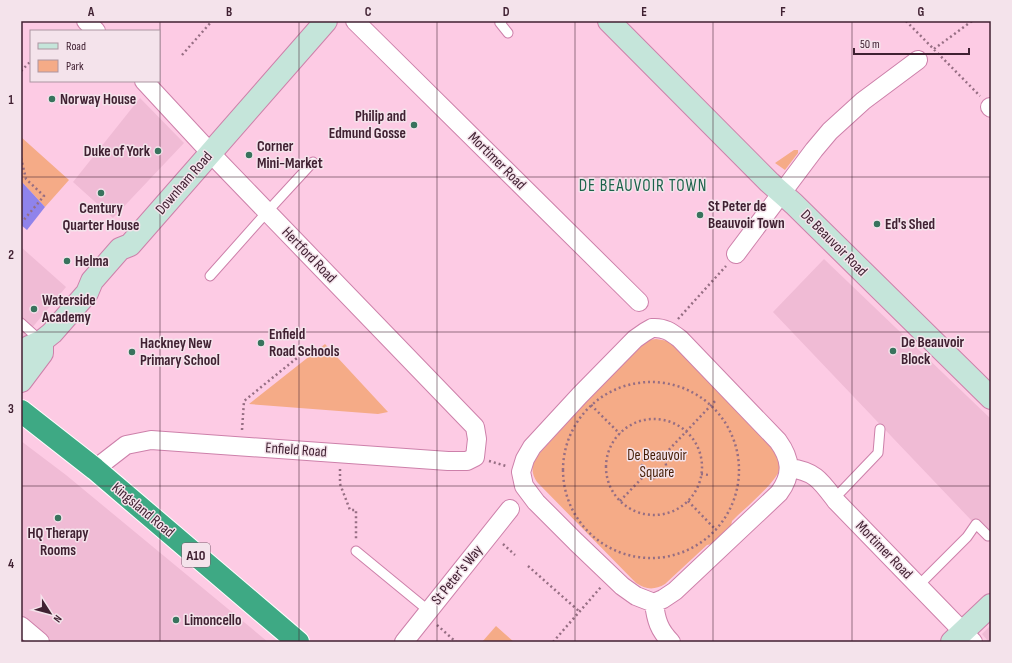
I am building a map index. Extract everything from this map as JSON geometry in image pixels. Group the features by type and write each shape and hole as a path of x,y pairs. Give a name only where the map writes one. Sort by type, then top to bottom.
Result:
{"highway":[{"name":"Kingsland Road","path":"21,411 94,469 298,642"}],"street":[{"path":"86,21 95,30"},
{"name":"Downham Road","path":"21,357 29,347 42,342 52,333 87,293 92,281 120,249 130,245 326,21"},
{"name":"Mortimer Road","path":"355,21 639,302"},
{"name":"De Beauvoir Road","path":"610,21 769,182 991,398"},
{"path":"736,254 830,131 863,101 918,60"},
{"name":"Hertford Road","path":"145,82 210,153 475,427 477,439 475,457"},
{"path":"652,328 668,330 680,339 778,441 788,457 789,468 787,480 779,493 675,591 654,603 636,596 622,586 536,502 524,486 521,472 525,459 532,447 635,339 652,328"},
{"name":"Downham Road","path":"21,381 42,353 42,342"},
{"name":"Enfield Road","path":"94,469 126,445 151,440 448,460 467,460 475,457"},
{"name":"Mortimer Road","path":"789,468 801,469 811,473 819,479 834,498 918,586 963,639"},
{"name":"St Peter's Way","path":"404,642 510,509"},
{"path":"654,603 656,620 661,631 671,642"},
{"path":"963,639 991,605"},
{"path":"21,626 40,642"}],"lane":[{"path":"502,21 500,23 508,33"},
{"path":"210,276 313,162"},
{"path":"21,323 42,342"},
{"path":"834,498 878,453 880,429"},
{"path":"918,586 967,537 976,524 988,536"},
{"path":"356,551 427,613"}],"path":[{"path":"182,56 211,22 206,21"},
{"path":"906,21 990,107"},
{"path":"934,49 972,21"},
{"path":"21,71 30,62"},
{"path":"21,158 26,180 44,196 22,222"},
{"path":"668,330 736,254"},
{"path":"242,429 244,401 308,349"},
{"path":"643,382 660,382 677,385 695,392 712,404 728,426 736,445 739,459 740,476 736,493 732,506 722,522 699,544 672,556 647,558 634,556 611,548 600,542 587,531 575,514 565,486 563,466 564,455 571,433 577,422 584,413 601,398 612,391 628,385 643,382"},
{"path":"662,457 709,408"},
{"path":"594,409 620,434"},
{"path":"645,420 660,420 674,424 687,432 699,451 702,463 702,474 697,488 688,501 667,514 654,515 641,514 630,509 620,501 611,489 607,475 607,460 611,446 620,434 631,425 645,420"},
{"path":"341,453 340,484 350,510 356,510 356,551"},
{"path":"655,454 662,457 666,465 664,473 657,478 645,475 642,464 645,458 648,455 655,454"},
{"path":"475,457 521,472"},
{"path":"702,474 709,475"},
{"path":"620,501 645,475"},
{"path":"688,501 712,526"},
{"path":"499,542 515,555"},
{"path":"528,566 580,612"},
{"path":"553,642 611,575"},
{"path":"427,613 456,642"}],"shaded area":[{"path":"140,98 184,143 113,218 73,182"},
{"path":"21,181 45,207 27,230 21,225"},
{"name":"Waterside Academy","path":"21,247 66,287 21,341"},
{"path":"824,259 991,419 991,541 773,312"},
{"path":"21,441 66,475 268,642 35,642 21,629"},
{"path":"991,625 991,642 989,642 982,634"}],"green space":[{"path":"21,137 69,180 45,207 21,181"},
{"path":"794,150 798,150 798,153 785,170 775,163"},
{"name":"De Beauvoir Square","path":"656,339 668,341 673,345 776,451 780,466 776,476 758,497 732,521 731,526 712,544 707,545 665,584 658,587 647,588 636,583 537,482 532,469 537,456 578,411 577,409 600,388 642,344 649,340"},
{"path":"325,344 388,412 378,414 249,404"},
{"path":"496,626 514,642 482,642"}],"place":[{"name":"Norway House","path":"52,99"},
{"name":"Philip and Edmund Gosse","path":"414,125"},
{"name":"Duke of York","path":"158,151"},
{"name":"Corner Mini-Market","path":"249,155"},
{"name":"Century Quarter House","path":"101,193"},
{"name":"St Peter de Beauvoir Town","path":"700,215"},
{"name":"Ed's Shed","path":"877,224"},
{"name":"Helma","path":"67,261"},
{"name":"Waterside Academy","path":"34,309"},
{"name":"Enfield Road Schools","path":"261,343"},
{"name":"De Beauvoir Block","path":"893,351"},
{"name":"Hackney New Primary School","path":"132,352"},
{"name":"HQ Therapy Rooms","path":"58,518"},
{"name":"Limoncello","path":"176,620"}],"district":[{"name":"DE BEAUVOIR TOWN","path":"643,186"}]}
